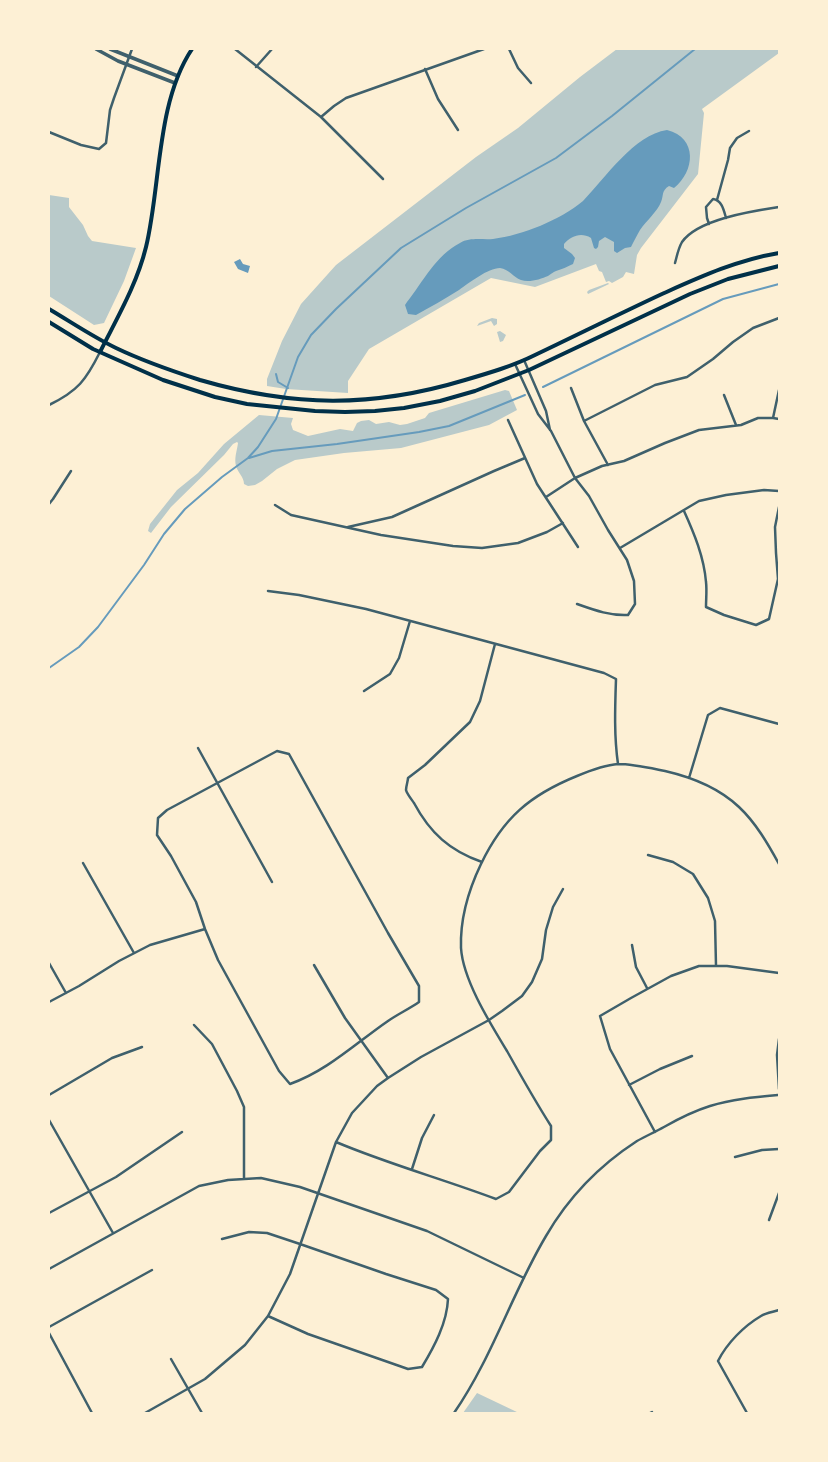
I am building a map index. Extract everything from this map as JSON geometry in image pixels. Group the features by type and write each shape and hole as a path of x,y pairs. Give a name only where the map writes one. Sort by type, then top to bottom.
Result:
{"main road":[{"path":"100,352 140,270 152,219 170,100 183,63 192,49"},
{"path":"49,308 105,342 141,359 190,377 236,390 269,396 297,399 358,400 410,394 442,387 514,364 724,266 779,253"},
{"path":"49,322 100,352 138,370 186,388 222,398 264,406 292,409 345,412 375,411 404,408 440,401 475,391 529,370 690,294 728,279 779,266"}],"street":[{"path":"96,49 126,64 175,84"},
{"path":"110,49 129,58 178,76"},
{"path":"49,132 81,145 99,149 106,143 114,98 132,49"},
{"path":"235,49 321,117 384,179"},
{"path":"256,67 272,49"},
{"path":"321,117 346,98 484,49"},
{"path":"510,49 518,68 531,83"},
{"path":"425,69 438,99 458,130"},
{"path":"717,200 730,148 737,138 749,131"},
{"path":"709,224 706,207 713,199 717,200"},
{"path":"717,200 721,204 726,218"},
{"path":"675,263 682,242 695,230 726,218 779,207"},
{"path":"584,420 655,385 687,377 753,328 779,318"},
{"path":"49,405 66,396 78,387 89,373 100,352"},
{"path":"524,360 546,410 551,431"},
{"path":"514,364 538,414 551,431 575,478 589,496 608,530 628,560 634,581 635,604 628,615 611,615 577,604"},
{"path":"571,388 584,420 608,465"},
{"path":"774,418 779,390"},
{"path":"724,395 736,426"},
{"path":"546,497 575,478 608,465 624,461 699,430 736,426 758,418 779,419"},
{"path":"508,420 537,484 578,547"},
{"path":"348,527 392,517 525,458"},
{"path":"49,504 71,471"},
{"path":"620,548 700,502 726,495 764,490 779,492"},
{"path":"275,505 291,515 388,536 453,546 482,548 518,543 547,532 563,523"},
{"path":"684,510 694,533 703,563 706,582 706,607 724,616 756,625 769,619 778,579 775,527 779,507"},
{"path":"268,590 366,609 604,673 616,679 614,716 615,744 618,764"},
{"path":"364,691 390,674 399,658 410,621"},
{"path":"482,862 469,858 448,846 430,828 406,790 408,778 425,765 470,722 480,701 495,644"},
{"path":"689,778 708,715 720,708 779,724"},
{"path":"198,748 272,882"},
{"path":"277,751 289,754 419,986 420,1002 389,1020 362,1041 303,1080 290,1084 276,1065 218,960 196,902 171,856 157,835 158,818 167,810 218,784 277,751"},
{"path":"336,1142 355,1150 496,1198 509,1192 540,1151 551,1140 551,1126 489,1020 468,977 461,948 464,912 482,862 489,848 506,822 529,801 555,785 590,771 618,764 650,768 682,775 713,788 739,807 760,832 779,864"},
{"path":"648,855 673,862 693,874 708,898 715,921 716,966"},
{"path":"83,863 134,953"},
{"path":"145,1413 204,1379 245,1345 268,1316 290,1274 336,1142 352,1113 377,1086 388,1078 421,1057 489,1020 522,996 532,982 542,959 546,930 553,907 563,889"},
{"path":"49,1002 150,945 205,929"},
{"path":"632,945 636,967 647,988"},
{"path":"49,963 66,993"},
{"path":"314,964 345,1018 388,1078"},
{"path":"655,1132 610,1049 600,1016 647,988 671,976 699,966 727,966 779,973"},
{"path":"194,1024 212,1044 238,1091 244,1108 244,1179"},
{"path":"779,1039 777,1055 779,1089"},
{"path":"49,1095 112,1058 142,1047"},
{"path":"629,1085 660,1069 692,1056"},
{"path":"454,1413 469,1392 545,1237 564,1207 588,1181 608,1162 637,1142 679,1119 710,1106 754,1097 779,1095"},
{"path":"412,1169 422,1138 434,1115"},
{"path":"49,1120 113,1233"},
{"path":"49,1213 89,1190 116,1177 182,1132"},
{"path":"735,1157 762,1150 779,1149"},
{"path":"49,1269 199,1186 228,1180 261,1178 300,1187 427,1231 524,1278"},
{"path":"769,1220 779,1193"},
{"path":"222,1239 249,1232 267,1233 436,1290 448,1299 448,1311 432,1350 422,1367 408,1369 308,1334 268,1316"},
{"path":"49,1327 152,1270"},
{"path":"747,1413 718,1361 723,1350 744,1328 762,1315 779,1310"},
{"path":"49,1333 92,1413"},
{"path":"171,1359 202,1413"}],"shaded area":[{"path":"617,49 779,49 779,53 702,109 704,113 698,174 641,248 637,255 634,274 626,272 623,277 612,283 609,281 606,282 602,272 599,271 596,264 535,287 491,278 369,349 348,381 348,393 286,389 267,386 267,379 282,341 301,304 336,265 476,157 518,128"},
{"path":"49,195 69,198 69,207 83,225 92,241 136,248 124,281 104,323 94,325 49,296"},
{"path":"608,283 609,284 588,294 587,292 589,290"},
{"path":"492,318 497,319 497,324 494,326 491,321 477,326 479,323"},
{"path":"500,331 506,335 503,341 500,342 497,332"},
{"path":"505,390 509,391 517,410 489,425 401,448 344,453 295,460 277,469 255,485 248,486 244,484 236,466 235,460 237,442 233,444 224,455 171,507 151,533 148,531 150,524 177,490 198,473 224,444 259,415 293,418 291,424 293,430 308,436 340,429 353,431 357,423 369,420 376,424 389,422 400,425 407,424 425,418 429,413"},
{"path":"477,1393 519,1413 463,1413"}],"water":[{"path":"667,130 677,134 684,140 688,147 690,156 689,164 681,181 674,188 669,186 665,190 659,206 640,230 631,247 625,248 617,253 614,251 614,242 605,237 599,241 596,249 594,248 591,238 584,235 576,236 564,244 564,248 575,258 573,264 555,271 548,276 535,280 524,281 500,268 490,270 416,315 408,314 405,305 430,270 451,248 468,240 493,239 529,230 541,226 574,208 583,201 621,158 632,148 643,140"},
{"path":"240,259 243,264 250,266 248,273 238,269 234,262"}],"waterway":[{"path":"49,668 79,647 98,627 144,565 164,534 185,509 222,477 248,458 258,447 276,419 298,357 311,335 336,309 401,248 466,208 556,158 612,116 695,49"},
{"path":"543,387 723,299 779,284"},
{"path":"276,374 278,382 288,388"},
{"path":"249,458 272,451 337,444 449,426 525,395"}]}
